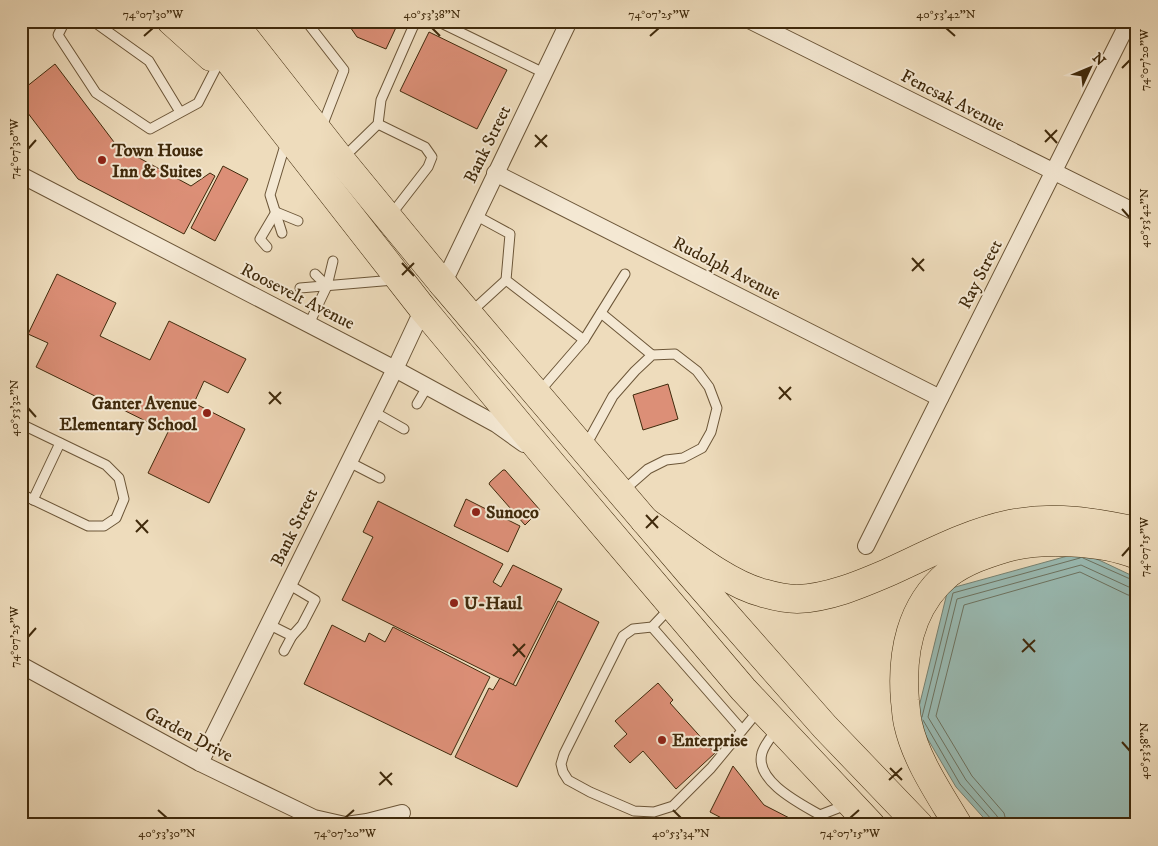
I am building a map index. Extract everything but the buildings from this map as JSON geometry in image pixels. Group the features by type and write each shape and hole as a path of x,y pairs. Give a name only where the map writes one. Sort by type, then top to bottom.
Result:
{"highway":[{"path":"171,21 218,64 251,89"},
{"path":"198,21 399,279 551,463 672,606 770,717 871,825"},
{"path":"232,21 341,160 583,449 825,727 919,825"},
{"path":"645,521 730,580 763,593 796,599 830,594 863,583 972,534 1010,524 1051,519 1092,522 1137,531"},
{"path":"958,825 918,754 908,723 904,686 904,656 912,626 927,596 949,574 980,556 1014,546 1052,542 1089,544 1137,555"}],"street":[{"name":"Bank Street","path":"443,284 569,21"},
{"name":"Fencsak Avenue","path":"751,21 1137,214"},
{"name":"Ray Street","path":"866,546 1129,21"},
{"name":"Rudolph Avenue","path":"495,173 940,398"},
{"name":"Roosevelt Avenue","path":"21,175 395,369 496,424 551,463"},
{"name":"Bank Street","path":"200,762 374,412 423,309"},
{"name":"Garden Drive","path":"21,666 200,762 314,818 345,825 368,822 402,813"}],"lane":[{"path":"65,21 58,35 96,93 150,129 198,103 218,64"},
{"path":"93,21 149,61 180,112"},
{"path":"306,21 344,70 319,132"},
{"path":"341,160 378,124 381,100 413,26 418,21"},
{"path":"437,21 544,73"},
{"path":"378,124 425,147 432,157 428,168 389,218"},
{"path":"282,233 270,195 288,137"},
{"path":"276,212 298,221"},
{"path":"266,247 260,240 276,212"},
{"path":"469,314 506,280 510,234 475,215"},
{"path":"309,324 327,286 332,261"},
{"path":"315,274 327,286"},
{"path":"537,394 584,340 625,274"},
{"path":"300,288 399,279"},
{"path":"506,280 584,340"},
{"path":"600,313 652,355"},
{"path":"583,449 613,396 652,355 675,354 697,371 709,386 717,408 711,432 702,448 683,458 666,460 648,469 621,493"},
{"path":"417,404 427,387"},
{"path":"374,412 404,429"},
{"path":"21,424 106,464 119,478 124,499 116,518 104,526 88,526 21,494"},
{"path":"33,500 60,443"},
{"path":"349,462 380,478"},
{"path":"284,651 292,636 302,625 315,600 288,584"},
{"path":"672,606 652,627 633,629 623,636 564,754 561,764 568,780 634,811 654,812 673,806 711,768 742,730 770,717"},
{"path":"268,624 292,636"},
{"path":"652,627 742,730"},
{"path":"770,717 762,752 761,766 771,781 788,796 820,815 850,803"}],"water":[{"path":"1082,552 1137,578 1137,825 990,825 956,787 916,719 948,589"}],"place":[{"name":"Town House Inn & Suites","path":"102,160"},
{"name":"Ganter Avenue Elementary School","path":"207,413"},
{"name":"Sunoco","path":"476,512"},
{"name":"U-Haul","path":"454,603"},
{"name":"Enterprise","path":"662,740"}]}
